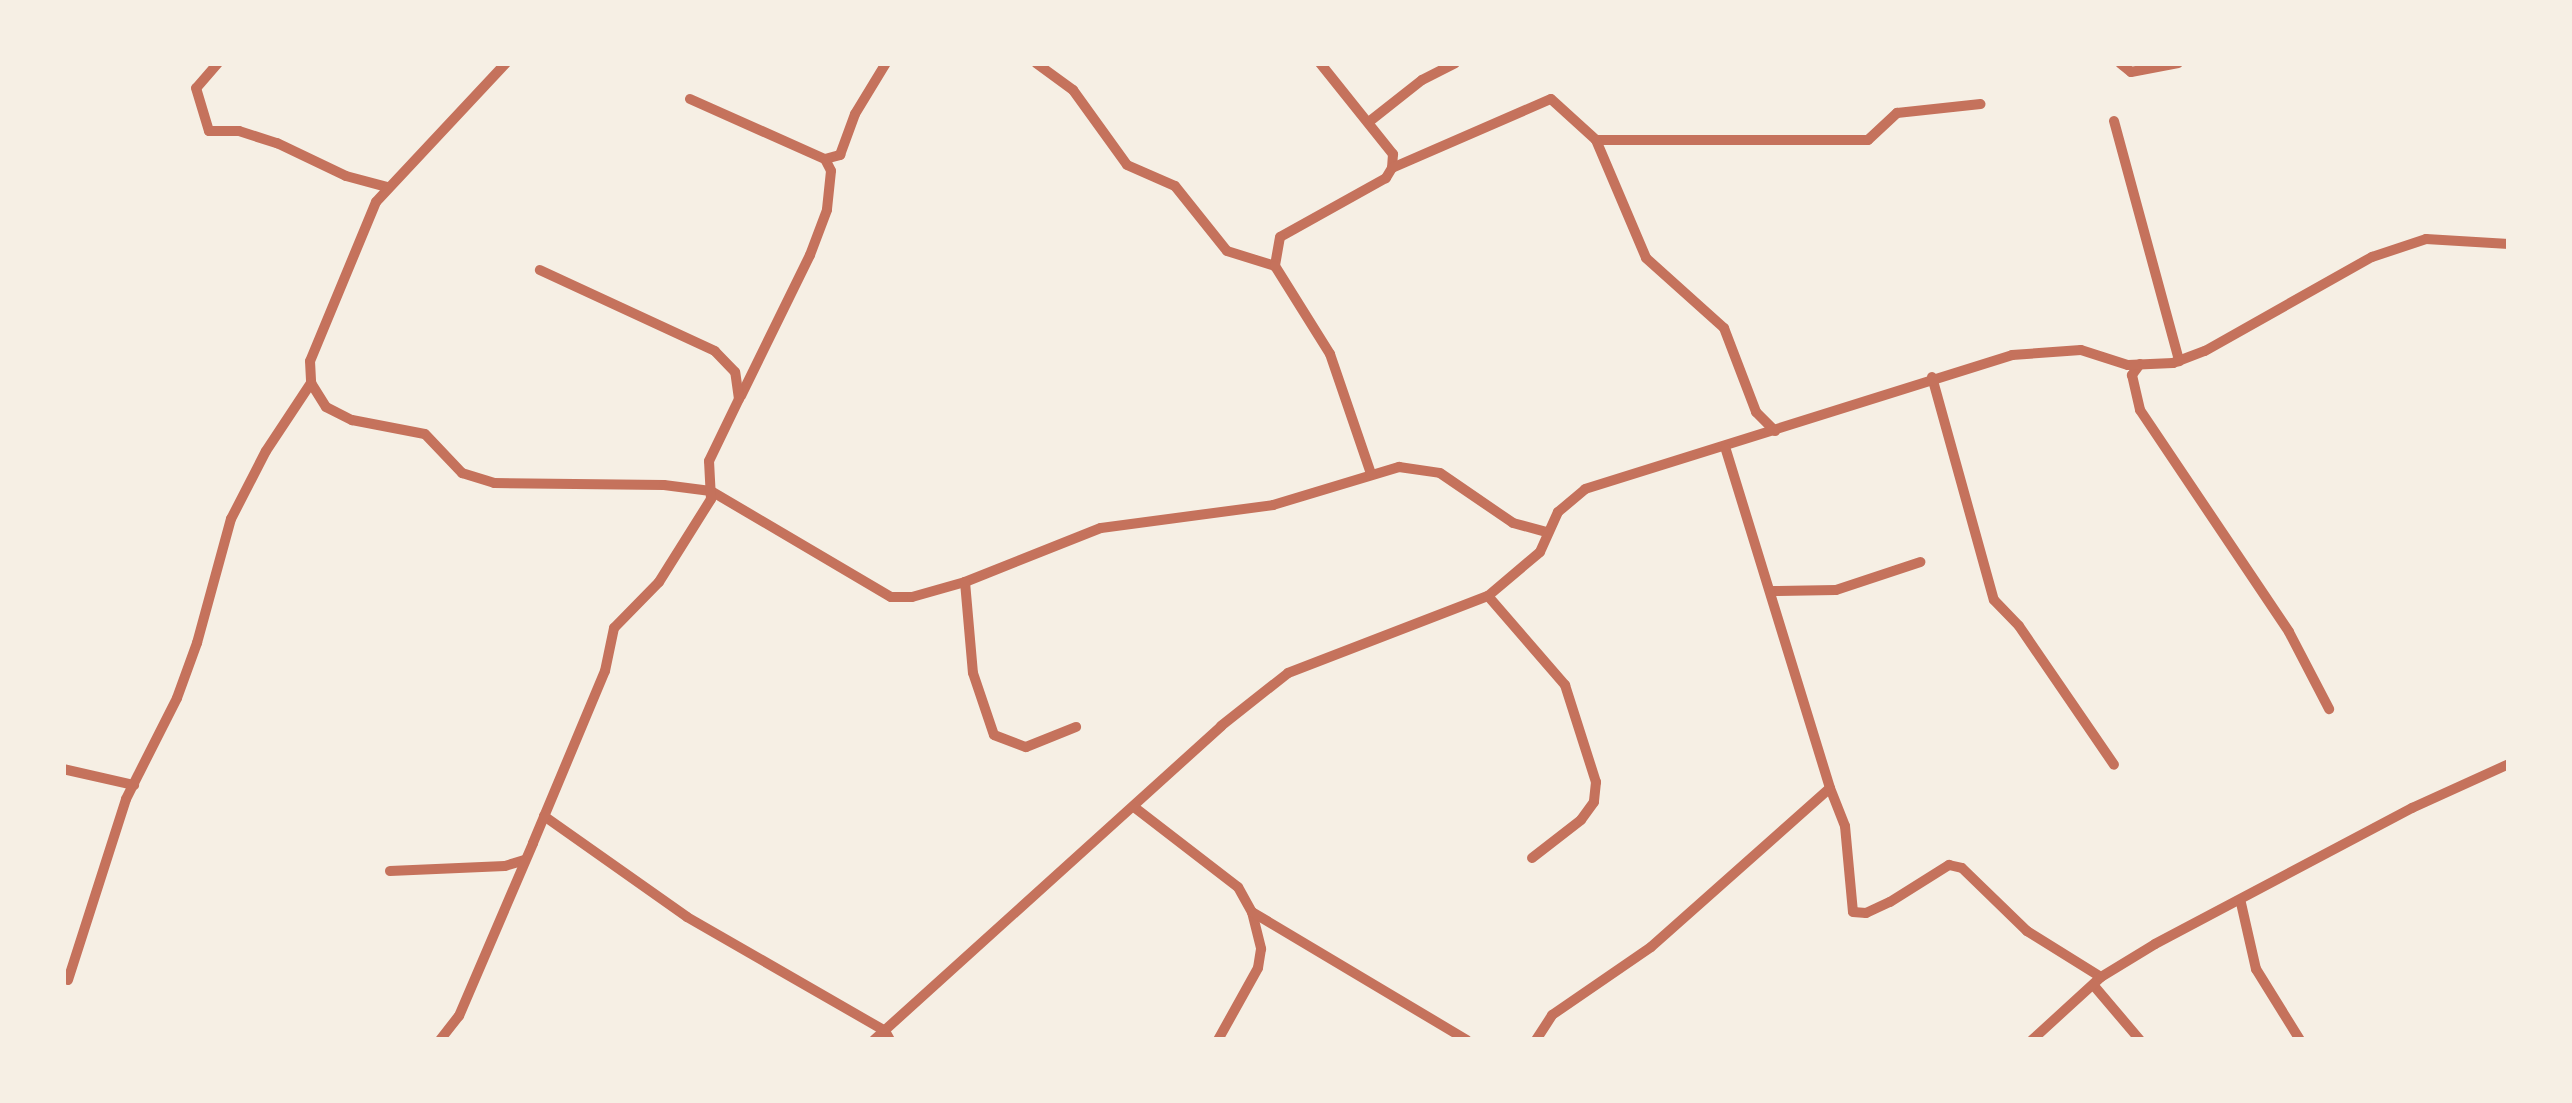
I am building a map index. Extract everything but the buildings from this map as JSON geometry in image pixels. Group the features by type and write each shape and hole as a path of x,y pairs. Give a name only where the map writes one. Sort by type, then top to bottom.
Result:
{"street":[{"path":"218,63 196,88 209,131 239,131 387,187"},
{"path":"506,63 387,187 310,361 311,383 326,407 352,420 425,434 462,473 494,483 664,485 711,491 891,597 912,598 965,582 1101,529 1273,506 1399,467 1440,473 1513,523 1547,532"},
{"path":"690,100 825,159 840,155 855,114 886,63"},
{"path":"1036,63 1073,90 1127,165 1175,186 1227,251 1275,266 1330,354 1371,474"},
{"path":"1275,266 1280,237 1386,178 1392,168 1393,154 1320,63"},
{"path":"1370,122 1422,80 1456,63"},
{"path":"2120,63 2131,72 2178,63"},
{"path":"1392,168 1551,99 1596,140 1646,258 1724,328 1756,412 1775,431"},
{"path":"1596,140 1868,140 1897,113 1981,104"},
{"path":"2114,121 2179,361"},
{"path":"440,1040 459,1016 526,860 605,671 614,628 659,581 711,491 709,461 826,210 831,172 825,159"},
{"path":"874,1040 887,1035 1221,726 1288,673 1488,596 1540,552 1558,512 1594,484 1726,449 1932,377 2012,355 2058,350 2140,364 2179,361 2372,257 2426,239 2509,244"},
{"path":"540,270 716,351 735,372 739,399"},
{"path":"2140,364 2132,375 2140,410 2289,632 2329,709"},
{"path":"1932,377 1994,600 2019,626 2114,765"},
{"path":"68,980 134,785 191,661 231,519 266,451 311,383"},
{"path":"1726,449 1845,826 1852,912 1866,913 1890,902 1948,865 1962,868 2027,931 2098,982 2140,1040"},
{"path":"1773,591 1836,590 1920,562"},
{"path":"965,582 973,673 994,735 1026,747 1076,727"},
{"path":"1488,596 1565,685 1596,782 1594,802 1580,820 1532,858"},
{"path":"2032,1040 2098,982 2412,808 2509,764"},
{"path":"63,769 134,785"},
{"path":"1536,1040 1552,1016 1651,947 1830,788"},
{"path":"1134,807 1238,887 1252,912 1261,949 1258,968 1217,1040"},
{"path":"544,816 687,916 887,1035"},
{"path":"390,872 505,866 526,860"},
{"path":"2241,903 2256,969 2300,1040"},
{"path":"1252,912 1467,1040"}]}
